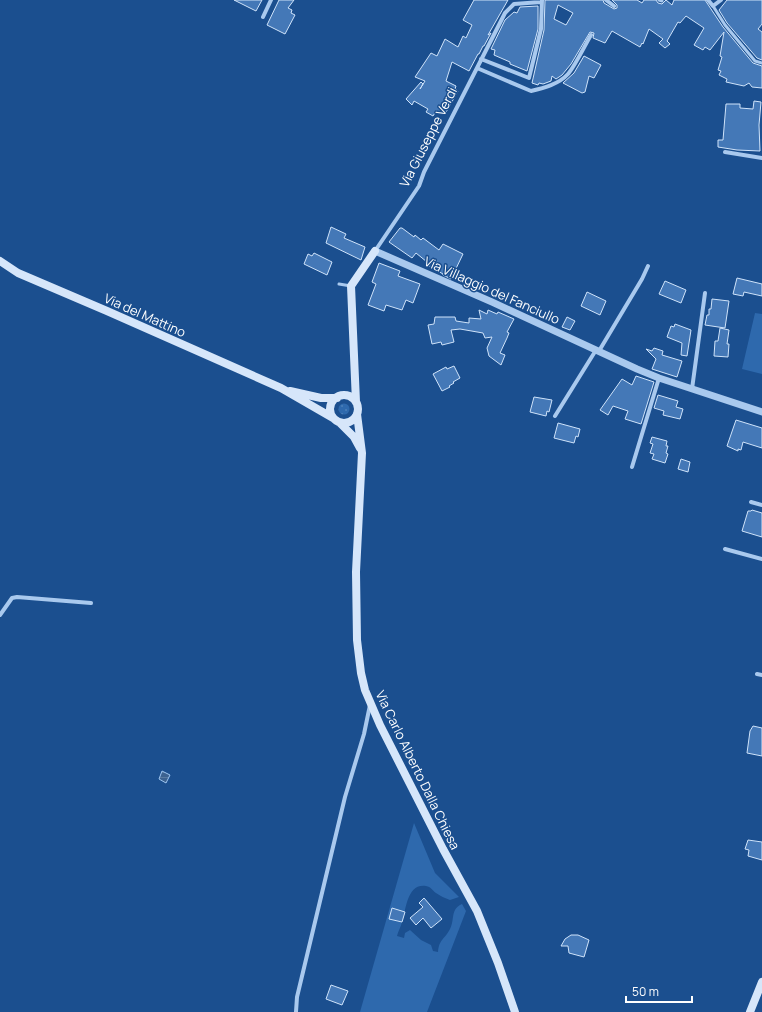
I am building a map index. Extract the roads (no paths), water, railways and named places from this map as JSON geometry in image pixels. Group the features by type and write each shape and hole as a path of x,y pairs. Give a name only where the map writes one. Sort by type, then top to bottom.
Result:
{"main road":[{"name":"Via Giuseppe Verdi","path":"350,286 375,251"},
{"name":"Via del Mattino","path":"0,261 18,273 281,388 337,420"},
{"path":"337,420 344,424 352,421 358,410 354,372 350,286"},
{"path":"354,372 351,383 339,397 333,401 330,410 337,420 354,437 362,453"},
{"name":"Via del Mattino","path":"281,388 320,398 339,397"},
{"path":"339,397 349,396 356,402"},
{"name":"Via Carlo Alberto Dalla Chiesa","path":"357,414 362,453 356,572 357,640 361,673 370,704 443,849 477,911 498,963 515,1012"},
{"path":"750,1012 762,982"}],"street":[{"path":"262,16 270,0"},
{"path":"481,60 529,78 541,29 541,1 514,4 511,0"},
{"path":"606,0 614,6"},
{"path":"708,0 713,6 721,0"},
{"name":"Via Giuseppe Verdi","path":"375,251 419,186 424,172 505,13 514,4"},
{"path":"477,68 531,91 541,89 557,82 568,74 591,35"},
{"path":"725,152 762,158"},
{"name":"Via Villaggio del Fanciullo","path":"375,251 659,378 762,412"},
{"path":"555,416 642,279 648,266"},
{"path":"692,389 705,293"},
{"path":"632,467 659,378"},
{"path":"751,502 762,505"},
{"path":"725,549 762,559"},
{"path":"0,615 12,598 17,596 91,603"},
{"path":"296,1012 297,997 345,797 364,734 370,704"}],"lane":[{"path":"713,6 725,26 750,56 755,61 762,63"},
{"path":"339,284 350,286"}]}
